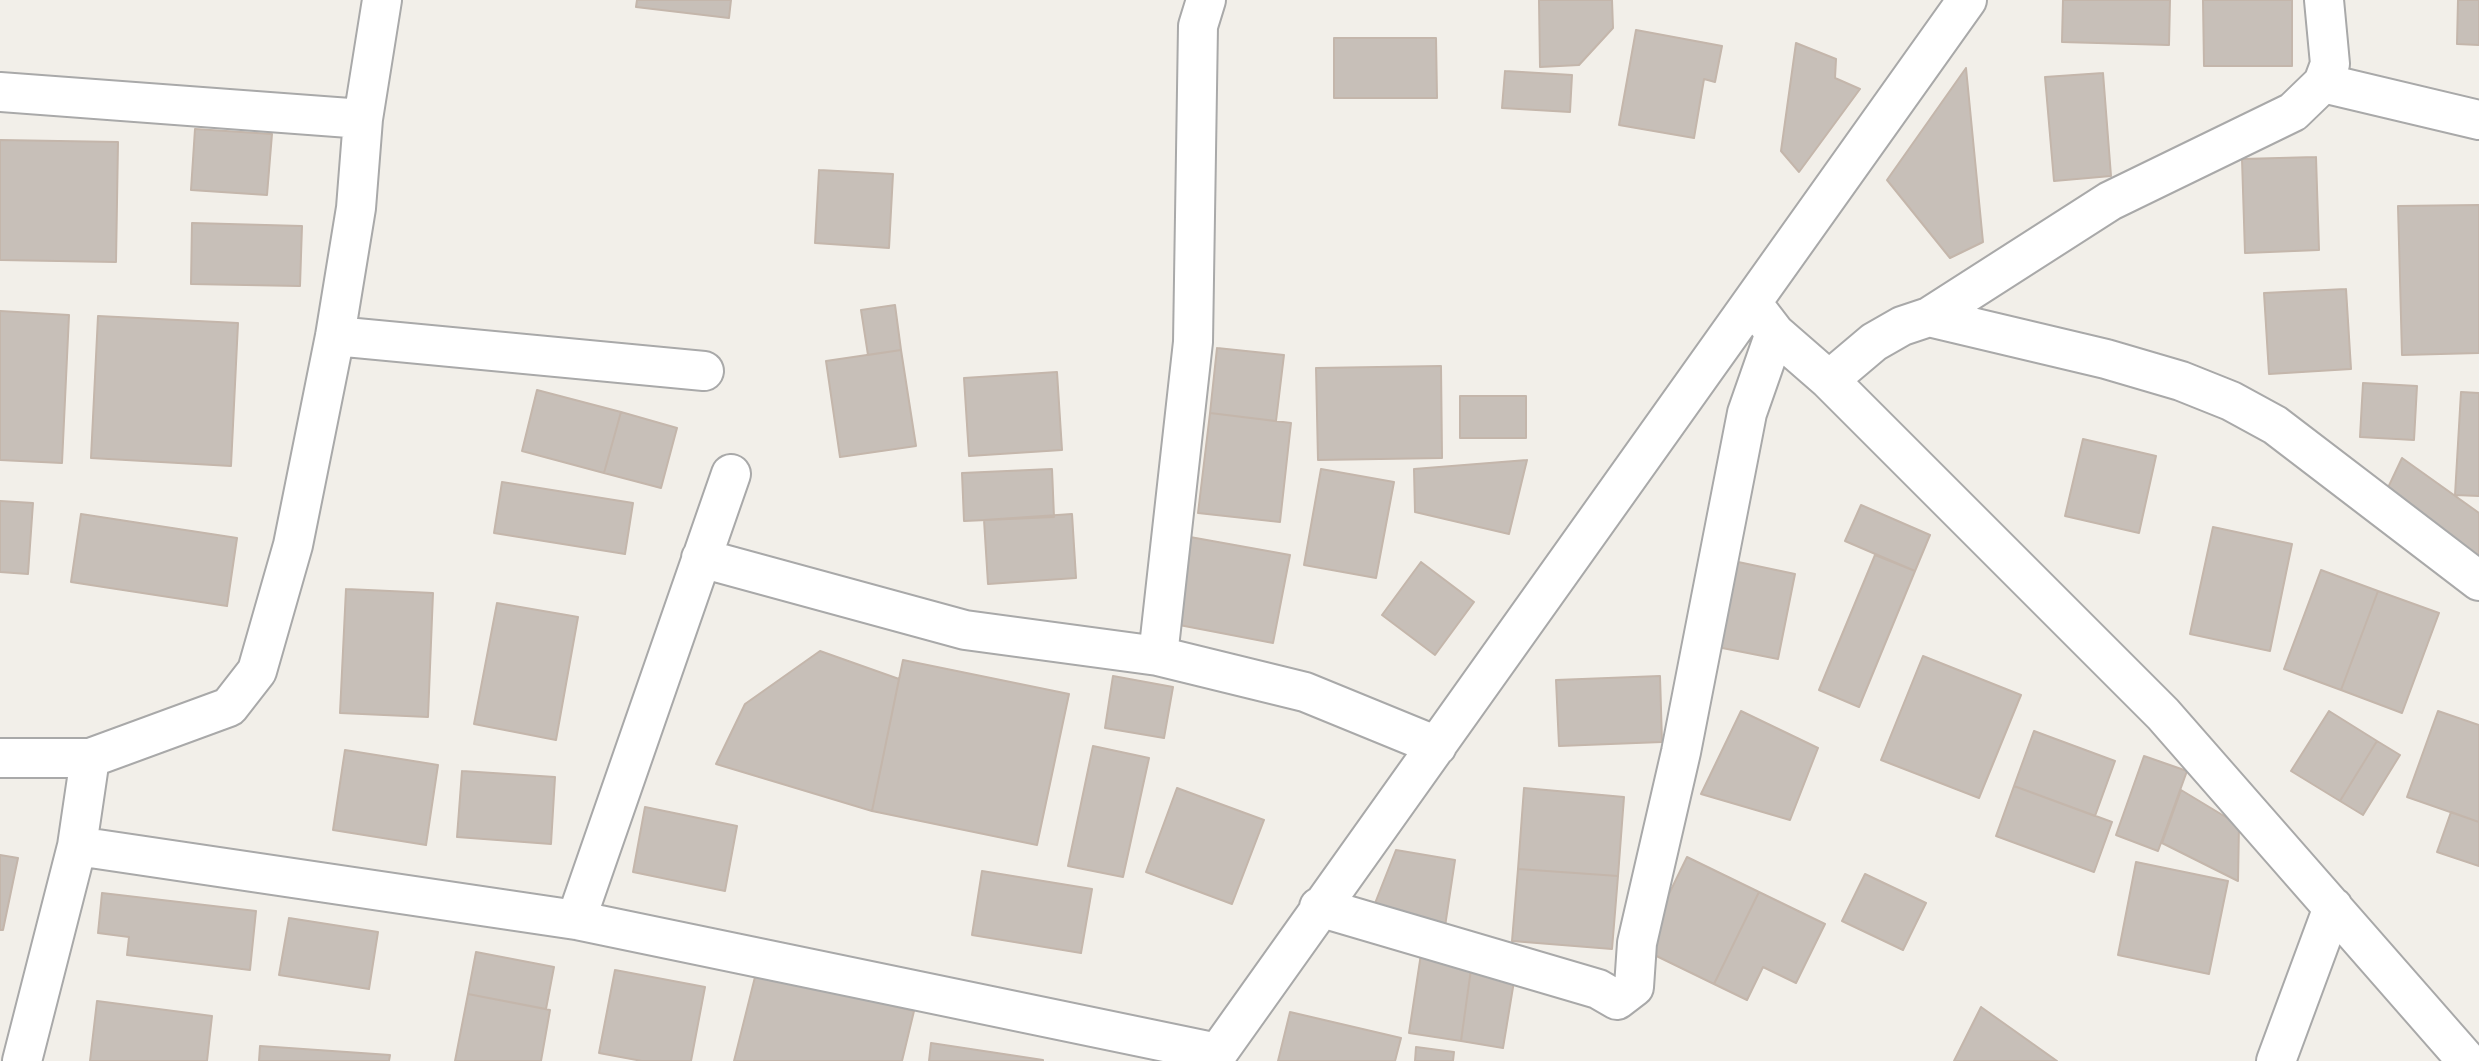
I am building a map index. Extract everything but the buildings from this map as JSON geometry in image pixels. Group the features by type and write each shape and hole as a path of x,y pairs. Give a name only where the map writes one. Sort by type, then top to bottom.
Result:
{"street":[{"path":"0,758 90,758 229,706 257,671 293,545 335,335 356,208 363,118 382,0"},
{"path":"1158,656 1193,342 1198,26 1206,0"},
{"path":"77,846 576,920 1215,1057 1319,907 1437,746 1967,0"},
{"path":"1829,380 1874,342 1902,326 1929,317 2110,201 2294,112 2323,83 2330,64 2324,0"},
{"path":"2323,83 2479,120"},
{"path":"0,92 363,118"},
{"path":"1752,303 1775,333 1829,380 2163,714 2467,1061"},
{"path":"1929,317 2106,359 2180,381 2231,401 2275,425 2479,581"},
{"path":"1319,907 1598,989 1617,1000 1634,987 1637,943 1681,752 1747,413 1775,333"},
{"path":"335,335 704,371"},
{"path":"576,920 731,474"},
{"path":"701,558 965,630 1158,656 1305,692 1437,746"},
{"path":"22,1061 77,846 90,758"},
{"path":"2276,1061 2333,907"}]}
